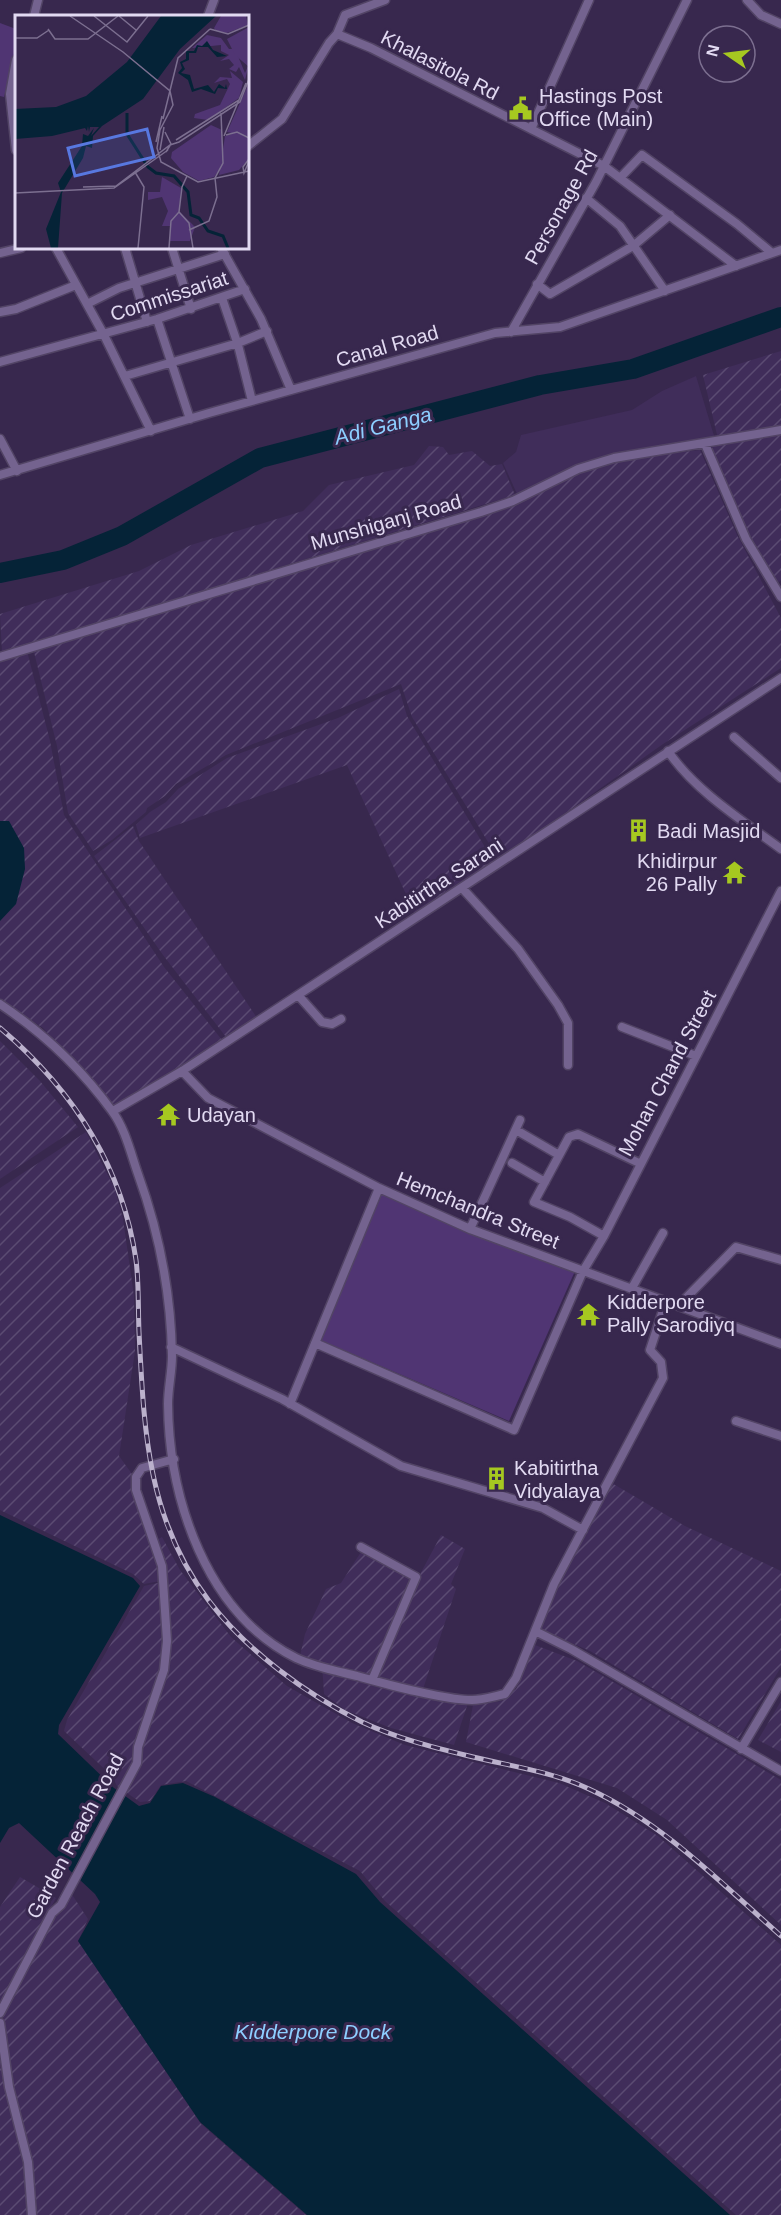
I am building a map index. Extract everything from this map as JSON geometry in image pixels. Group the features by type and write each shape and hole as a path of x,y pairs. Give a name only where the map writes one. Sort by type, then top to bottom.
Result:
{"street":[{"path":"34,15 38,0"},
{"path":"208,15 214,0"},
{"path":"249,145 282,119 329,43 337,34 345,15 385,0"},
{"path":"531,129 589,0"},
{"name":"Personage Rd","path":"511,332 604,166 687,0"},
{"path":"747,0 762,15 781,24"},
{"name":"Khalasitola Rd","path":"337,34 371,48 604,166 736,266"},
{"path":"15,67 10,101 15,142"},
{"path":"0,99 10,101"},
{"path":"621,178 642,155 777,252"},
{"path":"586,198 620,226 665,291"},
{"path":"537,284 550,294 633,246 670,215"},
{"path":"0,254 18,249"},
{"path":"57,249 104,335 151,431"},
{"path":"125,249 147,322"},
{"path":"172,249 190,309"},
{"path":"87,304 134,283 223,251 267,331 291,390"},
{"name":"Canal Road","path":"0,475 190,418 495,333 560,327 777,252"},
{"path":"0,312 15,309 76,285"},
{"name":"Commissariat","path":"0,362 157,320 245,289"},
{"path":"222,298 238,343 252,401"},
{"path":"157,320 190,418"},
{"path":"124,376 238,343 267,331"},
{"name":"Munshiganj Road","path":"0,657 481,512 513,501 578,469 614,458 781,430"},
{"path":"0,439 17,471"},
{"path":"705,444 746,539 781,597"},
{"name":"Kabitirtha Sarani","path":"113,1112 182,1071 781,678"},
{"path":"734,737 780,774"},
{"path":"668,751 676,763 712,796 781,849"},
{"path":"462,888 518,948 558,1005 568,1023 568,1065"},
{"name":"Mohan Chand Street","path":"315,1343 514,1430 583,1270 604,1236 639,1163 781,891"},
{"path":"298,995 322,1022 332,1024 341,1019"},
{"path":"0,1004 44,1035 74,1064 113,1112 144,1190 162,1260 171,1347 168,1405 174,1459 184,1513 208,1571 233,1607 260,1635 296,1658 372,1680 472,1700 505,1694 516,1678 554,1584 663,1378 661,1362 650,1350 666,1301"},
{"path":"622,1027 696,1056"},
{"name":"Hemchandra Street","path":"182,1071 208,1098 379,1188 470,1228 781,1344"},
{"path":"470,1228 520,1120"},
{"path":"516,1130 559,1155"},
{"path":"604,1236 570,1217 534,1202 569,1137 578,1134 639,1163"},
{"path":"512,1163 545,1182"},
{"path":"290,1404 379,1188"},
{"path":"632,1288 663,1233"},
{"path":"679,1305 736,1247 780,1256"},
{"path":"171,1347 290,1404 400,1466 543,1508 583,1530"},
{"path":"736,1421 781,1436"},
{"name":"Garden Reach Road","path":"0,2013 52,1913 61,1905 137,1763 138,1747 164,1670 167,1641 162,1566 136,1491 136,1477 141,1467 174,1459"},
{"path":"361,1548 416,1577 372,1680"},
{"path":"535,1631 571,1649 781,1771"},
{"path":"741,1749 781,1682"},
{"path":"0,2023 9,2087 28,2162 32,2215"}],"shaded area":[{"path":"0,23 15,29 15,49 4,97 0,96"},
{"path":"781,351 781,428 718,439 703,375"},
{"path":"696,376 715,439 580,464 517,494 503,463 516,452 521,435 632,410 662,391"},
{"path":"781,433 781,580 778,583 748,532 709,446"},
{"path":"429,446 443,447 449,455 472,451 490,466 502,464 515,495 2,652 0,614 139,571 191,545 303,511 329,485 414,465"},
{"path":"700,450 737,535 781,618 781,668 663,744 499,860 412,717 401,684 226,755 176,784 112,840 93,851 68,813 57,746 33,648 445,526 578,472 617,460"},
{"path":"27,651 50,741 64,815 164,967 222,1040 114,1107 43,1028 0,1000 0,660"},
{"path":"399,689 407,716 495,864 415,914 347,765 140,838 136,825 150,812 166,802 178,789 227,758 338,718"},
{"path":"133,826 139,841 257,1018 226,1037 163,955 94,856"},
{"path":"0,1041 40,1081 78,1127 0,1179"},
{"path":"86,1132 115,1189 123,1219 134,1296 135,1351 119,1456 132,1474 132,1491 158,1566 160,1581 144,1584 133,1574 0,1510 0,1188"},
{"path":"382,1194 575,1271 509,1421 320,1340"},
{"path":"610,1482 685,1526 781,1571 781,1667 738,1739 590,1651 539,1629 556,1585"},
{"path":"441,1535 465,1549 451,1584 456,1589 422,1692 468,1703 454,1745 391,1728 345,1710 324,1694 322,1663 300,1656 305,1634 326,1589 341,1583 361,1552 417,1580"},
{"path":"162,1537 180,1570 231,1637 287,1686 352,1723 405,1745 559,1783 605,1803 658,1836 781,1945 781,2215 736,2215 385,1901 360,1871 186,1781 161,1785 150,1801 140,1802 117,1786 112,1776 64,1731 67,1720 144,1586 167,1581 157,1540"},
{"path":"535,1645 577,1661 781,1780 781,1925 667,1820 617,1788 466,1742 473,1705 502,1701 516,1689"},
{"path":"781,1701 781,1752 758,1740"},
{"path":"20,1877 56,1898 0,2004 0,1907"},
{"path":"71,1893 88,1919 78,1941 201,2124 306,2215 36,2215 12,2088 3,2015 55,1911"},
{"path":"0,2044 24,2162 28,2215 0,2215"}],"water":[{"path":"0,821 9,821 24,848 25,869 16,904 0,921"},
{"name":"Kidderpore Dock","path":"0,1515 133,1578 140,1586 59,1725 58,1734 114,1788 139,1806 150,1803 161,1786 183,1783 215,1797 356,1874 380,1902 730,2215 307,2215 200,2122 78,1941 100,1902 95,1894 19,1823 9,1828 0,1843"}],"waterway":[{"name":"Adi Ganga","path":"0,573 63,560 122,536 260,458 540,385 633,369 781,317"}],"railway":[{"path":"0,1028 50,1077 71,1103 90,1131 119,1192 136,1260 143,1404 147,1439 161,1506 188,1570 224,1619 259,1654 299,1685 362,1722 428,1746 560,1778 616,1803 642,1819 690,1855 781,1936"}],"place":[{"name":"Hastings Post Office (Main)","path":"521,108"},
{"name":"Badi Masjid","path":"639,831"},
{"name":"Khidirpur 26 Pally","path":"735,872"},
{"name":"Udayan","path":"169,1115"},
{"name":"Kidderpore Pally Sarodiyq","path":"589,1314"},
{"name":"Kabitirtha Vidyalaya","path":"496,1479"}]}
